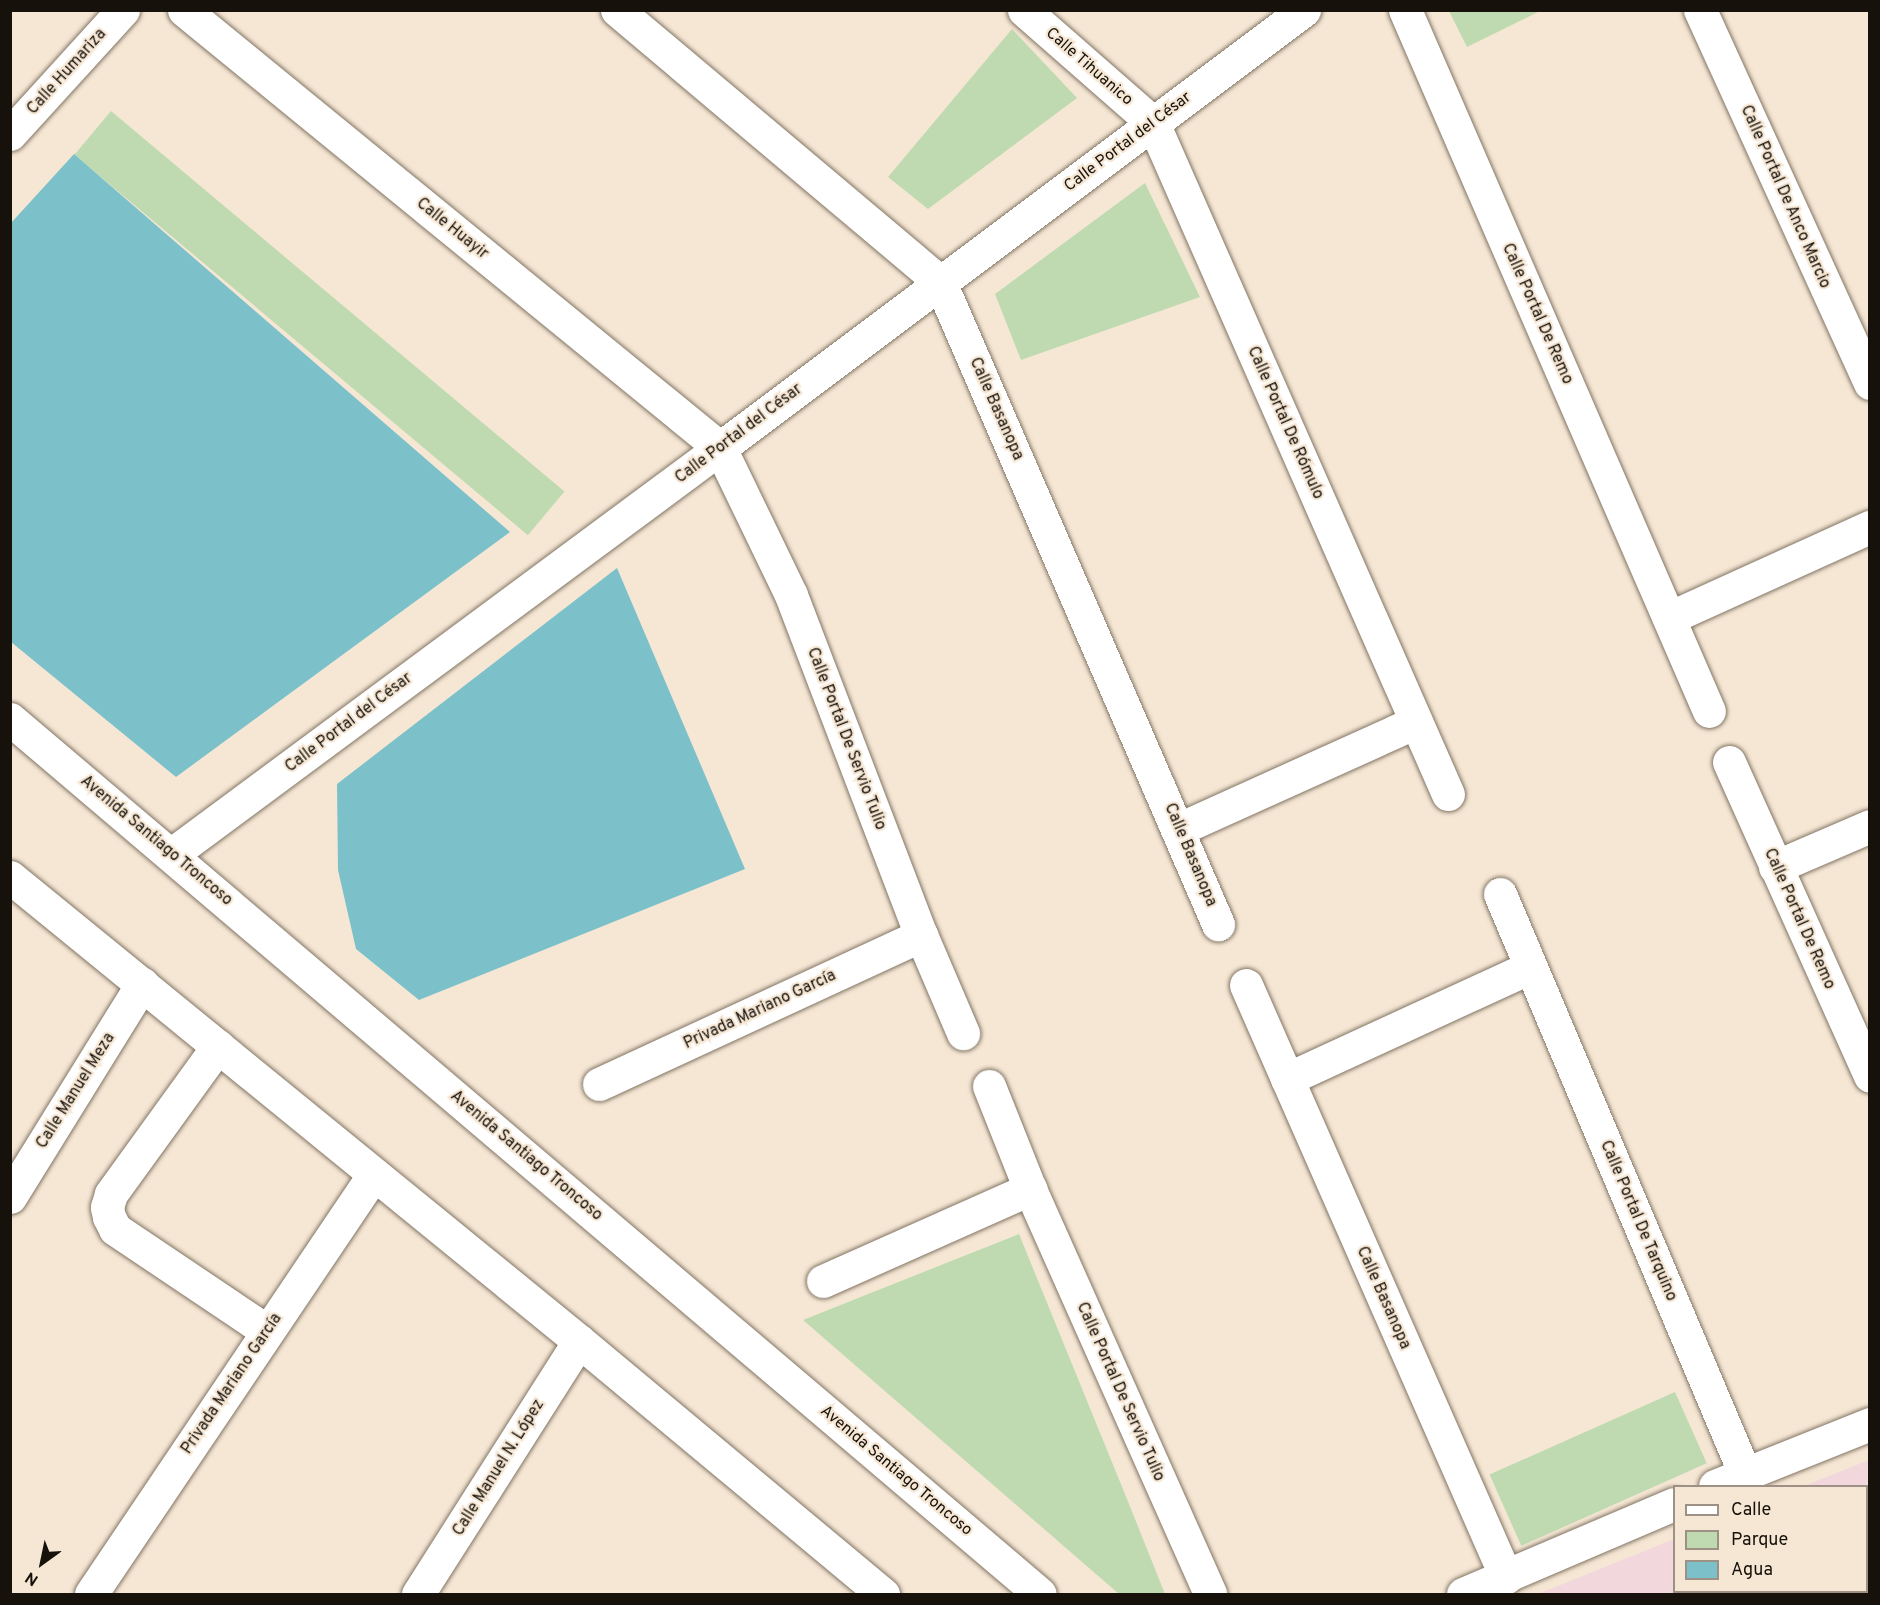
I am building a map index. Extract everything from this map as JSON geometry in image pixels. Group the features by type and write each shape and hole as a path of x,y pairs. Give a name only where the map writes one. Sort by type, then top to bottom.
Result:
{"street":[{"name":"Calle Humariza","path":"10,134 123,10"},
{"name":"Calle Huayir","path":"184,10 720,448"},
{"name":"Calle Basanopa","path":"618,10 940,282 1179,829 1218,924"},
{"name":"Calle Tihuanico","path":"1024,10 1153,123"},
{"name":"Calle Portal del César","path":"172,854 720,448 1304,10"},
{"name":"Calle Portal De Remo","path":"1405,10 1709,711"},
{"name":"Calle Portal De Anco Marcio","path":"1700,10 1869,384"},
{"name":"Calle Portal De Rómulo","path":"1153,123 1448,794"},
{"name":"Calle Portal De Servio Tulio","path":"720,448 791,595 921,935 963,1033"},
{"path":"1669,618 1869,527"},
{"name":"Avenida Santiago Troncoso","path":"10,719 172,854 1040,1594"},
{"path":"1179,829 1416,722"},
{"name":"Calle Portal De Remo","path":"1729,762 1869,1076"},
{"path":"1775,867 1869,826"},
{"path":"10,877 579,1341 883,1594"},
{"name":"Calle Portal De Tarquino","path":"1500,894 1745,1474"},
{"name":"Privada Mariano García","path":"599,1084 921,935"},
{"path":"1287,1079 1531,967"},
{"name":"Calle Manuel Meza","path":"10,1197 142,984"},
{"name":"Calle Basanopa","path":"1246,985 1506,1577"},
{"path":"218,1046 111,1194 107,1207 115,1229 267,1331"},
{"name":"Calle Portal De Servio Tulio","path":"989,1086 1030,1189 1210,1594"},
{"name":"Privada Mariano García","path":"92,1594 374,1173"},
{"path":"823,1281 1030,1189"},
{"name":"Calle Manuel N. López","path":"418,1594 579,1341"},
{"path":"1718,1485 1869,1424"},
{"path":"1463,1594 1673,1504"}],"shaded area":[{"path":"1869,1460 1869,1594 1538,1594 1673,1539 1673,1593 1868,1593 1868,1485 1806,1485"}],"green space":[{"path":"1449,11 1540,11 1467,47"},
{"path":"1012,29 1077,98 928,209 888,177"},
{"path":"111,111 564,492 528,535 74,155"},
{"path":"1145,183 1200,297 1021,360 995,294"},
{"path":"1019,1234 1165,1594 1119,1594 803,1320"},
{"path":"1675,1392 1707,1463 1521,1546 1490,1475"}],"water":[{"path":"74,154 510,532 176,777 11,642 11,223"},
{"path":"617,568 745,869 419,1000 356,949 338,870 337,784"}]}
